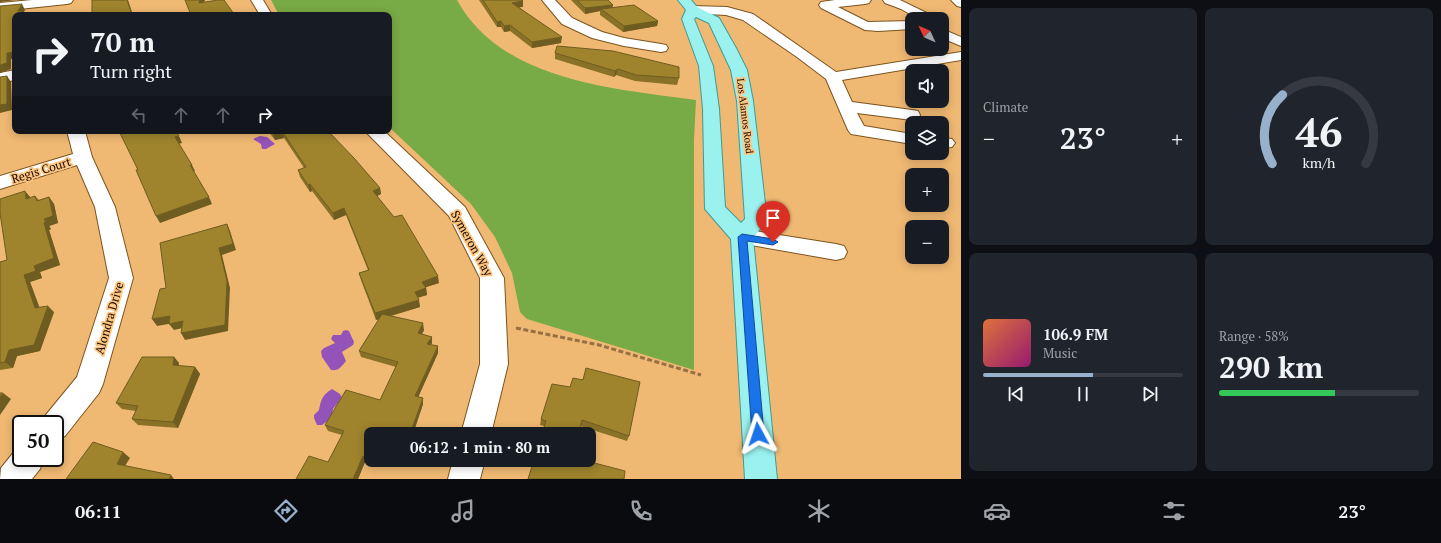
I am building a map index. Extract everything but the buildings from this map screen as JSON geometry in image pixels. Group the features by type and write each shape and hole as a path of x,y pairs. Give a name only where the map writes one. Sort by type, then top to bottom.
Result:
{"main road":[{"path":"688,5 688,19 706,66 711,109 715,210 742,237 761,479"},
{"name":"Los Alamos Road","path":"688,5 714,21 739,70 745,101 756,220 742,237"}],"street":[{"path":"257,0 264,12"},
{"path":"548,0 567,21 597,35 624,42 661,48"},
{"path":"820,3 865,0"},
{"path":"890,0 916,12"},
{"path":"957,0 961,3"},
{"path":"820,3 865,26 905,25"},
{"path":"0,7 67,4"},
{"path":"688,5 727,11 748,17 833,77 857,130 905,137"},
{"path":"949,36 961,42"},
{"path":"833,77 961,56"},
{"path":"0,78 12,76"},
{"path":"846,106 912,116"},
{"name":"Alondra Drive","path":"64,415 89,384 121,278 105,207 83,157 77,134"},
{"name":"Symeron Way","path":"377,134 458,212 492,278 494,364 478,427"},
{"name":"Regis Court","path":"0,183 83,157"},
{"path":"742,237 836,252"},
{"path":"12,479 22,467"},
{"path":"464,479 467,467"}],"path":[{"path":"516,328 599,345 701,375"}],"green space":[{"path":"271,0 457,0 477,27 501,48 530,64 562,76 596,85 696,100 694,140 694,370 527,319 520,312 512,273 495,237 471,204 392,130 392,12 277,12"}],"shaded area":[{"path":"260,136 267,137 275,144 266,149 262,149 261,144 253,139"},
{"path":"343,331 349,331 354,342 353,345 342,352 346,361 343,365 338,369 331,370 322,357 321,351 335,343 331,339 333,335 341,335"},
{"path":"332,389 340,394 342,398 333,409 330,419 322,425 317,425 314,415 319,410 324,396"}],"route":[{"path":"758,434 742,237 773,242"}]}
